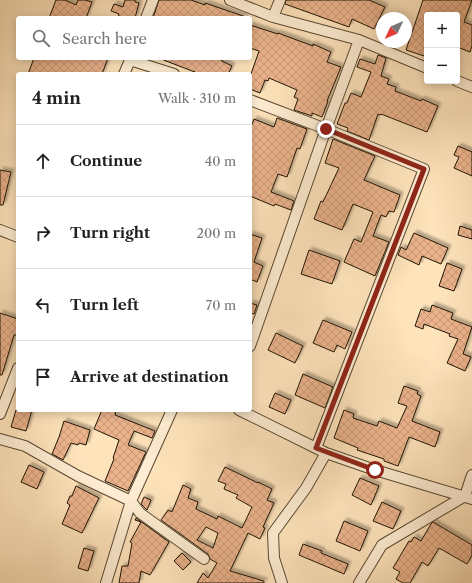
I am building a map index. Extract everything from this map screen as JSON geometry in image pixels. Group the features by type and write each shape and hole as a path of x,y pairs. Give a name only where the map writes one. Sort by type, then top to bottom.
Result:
{"street":[{"path":"147,16 153,0"},
{"path":"230,0 273,17 359,40 424,67"},
{"path":"273,17 280,0"},
{"path":"252,340 326,129 359,40"},
{"path":"125,72 130,60"},
{"path":"133,60 168,72"},
{"path":"460,81 472,87"},
{"path":"252,101 424,169 316,448"},
{"path":"0,230 16,236"},
{"path":"0,414 16,373"},
{"path":"106,583 131,501 171,412"},
{"path":"243,412 326,453 375,470 468,497"},
{"path":"0,438 24,446 78,476 131,501 140,513 204,559"},
{"path":"282,583 274,558 273,533 306,488 326,453"},
{"path":"468,497 472,475"},
{"path":"359,583 382,546 468,497"}],"building":[{"path":"56,0 65,0 76,5 78,0 92,2 87,16 50,16"},
{"path":"125,0 135,0 135,2 139,3 136,16 118,16 119,14 111,11 114,4 123,7"},
{"path":"159,0 191,0 205,5 205,3 243,16 154,16"},
{"path":"286,0 369,0 385,7 382,12 376,12 376,25 374,29 352,19 349,27 285,4"},
{"path":"423,0 472,0 464,22 472,25 472,46 470,52 460,48 460,12 424,12 424,56 406,50 407,48 412,48 412,32"},
{"path":"252,26 278,33 313,46 313,44 331,52 327,62 341,67 322,117 312,113 312,116 294,110 298,99 294,97 297,90 269,78 268,81 265,80 260,93 252,90 252,72 259,51 252,49"},
{"path":"378,55 386,58 381,76 389,79 387,84 396,87 395,91 421,101 422,99 438,106 427,132 381,114 378,114 369,140 347,131 348,128 337,124 345,103 347,103 351,93 361,97 371,72 357,67 360,59 375,64"},
{"path":"33,60 107,60 103,72 29,72"},
{"path":"164,60 222,60 232,66 229,72 195,72"},
{"path":"277,118 307,129 300,149 297,148 287,177 278,174 271,192 294,201 291,210 275,204 274,206 252,197 252,124 254,119 274,127"},
{"path":"333,139 375,156 364,180 400,195 394,212 389,211 386,217 381,215 373,236 389,242 375,276 344,262 354,239 361,242 373,212 353,204 342,230 314,219 321,201 323,202 339,168 325,163"},
{"path":"458,146 472,152 472,176 454,168 459,157 454,155"},
{"path":"0,170 11,172 3,205 0,205"},
{"path":"460,226 472,230 472,239 458,235"},
{"path":"414,233 448,248 441,264 422,256 419,265 398,255 401,247 406,250"},
{"path":"252,235 262,238 254,262 263,266 257,282 252,280"},
{"path":"309,250 340,261 332,284 301,274"},
{"path":"447,263 462,269 454,291 439,286"},
{"path":"252,304 257,305 254,314 252,314"},
{"path":"432,305 453,313 451,319 472,327 463,354 471,357 465,371 447,363 458,339 449,336 450,334 424,324 423,329 415,326 421,309 430,312"},
{"path":"0,313 16,318 16,335 14,335 2,375 0,375"},
{"path":"323,320 352,332 345,349 337,345 334,352 313,343"},
{"path":"276,333 303,346 295,363 268,350"},
{"path":"303,374 333,387 325,408 295,395"},
{"path":"404,386 418,391 417,394 421,396 412,421 440,432 435,447 409,437 398,466 384,461 384,459 357,450 358,448 334,438 344,410 354,414 353,418 377,426 379,421 397,428 407,406 398,403"},
{"path":"275,393 291,400 285,414 269,407"},
{"path":"16,410 16,412 31,412 26,431 11,427"},
{"path":"101,412 116,412 115,415 155,431 152,438 134,431 128,445 146,452 128,491 105,481 114,459 113,458 119,440 94,429"},
{"path":"64,421 90,430 86,445 71,443 63,460 52,454"},
{"path":"29,465 44,472 37,489 21,482"},
{"path":"225,467 272,489 267,500 274,503 263,527 265,528 260,539 248,533 230,571 264,581 264,583 197,583 203,573 208,578 217,563 210,559 208,554 161,520 168,510 172,512 183,485 191,489 188,498 198,502 196,509 217,519 218,516 242,528 252,507 236,498 238,495 224,489 226,484 218,481","holes":["206,527 218,533 213,548 197,540"]},
{"path":"360,478 379,486 371,505 352,495"},
{"path":"76,486 99,498 82,533 62,524 70,505 67,503"},
{"path":"144,497 151,500 147,510 141,504"},
{"path":"382,502 401,511 393,529 373,521"},
{"path":"136,518 169,542 150,575 141,571 139,583 119,583 122,566 128,566 132,543 130,542 141,522 135,520"},
{"path":"344,521 368,531 360,551 336,541"},
{"path":"433,522 472,545 472,555 467,564 439,548 428,566 422,562 410,583 403,583 396,579 400,572 393,568 409,541 411,542 414,537 421,541"},
{"path":"303,544 322,551 321,553 348,564 344,574 299,555"},
{"path":"84,548 94,551 88,571 78,568"},
{"path":"182,553 191,562 183,570 174,561"}],"route":[{"path":"326,129 424,169 316,448 375,470"}]}
